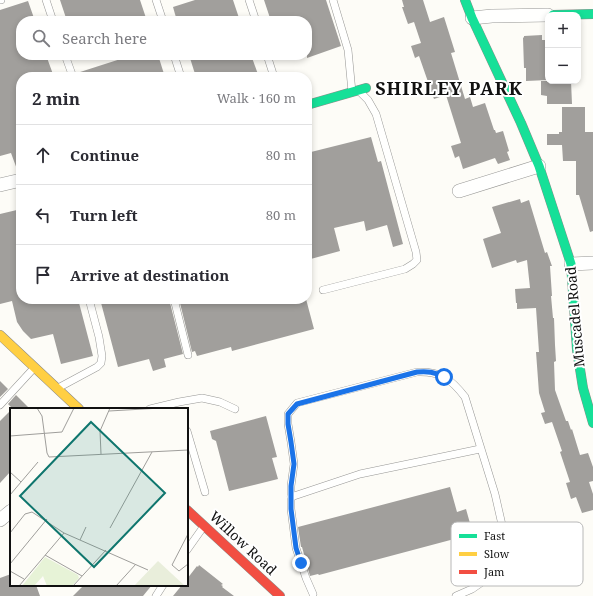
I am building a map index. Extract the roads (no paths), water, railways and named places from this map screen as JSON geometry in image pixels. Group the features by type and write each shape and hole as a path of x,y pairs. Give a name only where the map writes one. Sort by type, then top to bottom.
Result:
{"street":[{"name":"Muscadel Road","path":"465,0 539,166 571,264 576,350 588,387 593,423"},
{"path":"581,14 593,14"},
{"path":"472,18 545,15"},
{"path":"312,104 359,91"},
{"path":"459,191 539,166"},
{"path":"0,185 16,181"},
{"path":"571,264 593,263"},
{"path":"0,335 79,408"},
{"name":"Willow Road","path":"188,511 280,596"},
{"path":"0,520 10,512"}],"lane":[{"path":"46,0 51,16"},
{"path":"156,0 161,16"},
{"path":"249,0 254,16"},
{"path":"323,290 406,269 417,260 416,252 376,114 368,100 359,91 334,0"},
{"path":"68,60 71,72"},
{"path":"176,60 179,72"},
{"path":"269,60 272,72"},
{"path":"58,389 97,367 101,363 102,356 99,337 90,304"},
{"path":"175,304 188,355"},
{"path":"0,405 35,367"},
{"path":"315,595 306,578 296,548 291,509 291,486 294,464 288,414 297,404 417,372 428,371 450,380 465,398 501,522"},
{"path":"160,408 180,406 202,398 220,402 235,409"},
{"path":"188,435 205,492"},
{"path":"291,497 360,474 480,449"},
{"path":"188,549 204,526"},
{"path":"156,596 162,586"},
{"path":"456,596 476,586"}],"district":[{"name":"SHIRLEY PARK","path":"449,89"}]}
